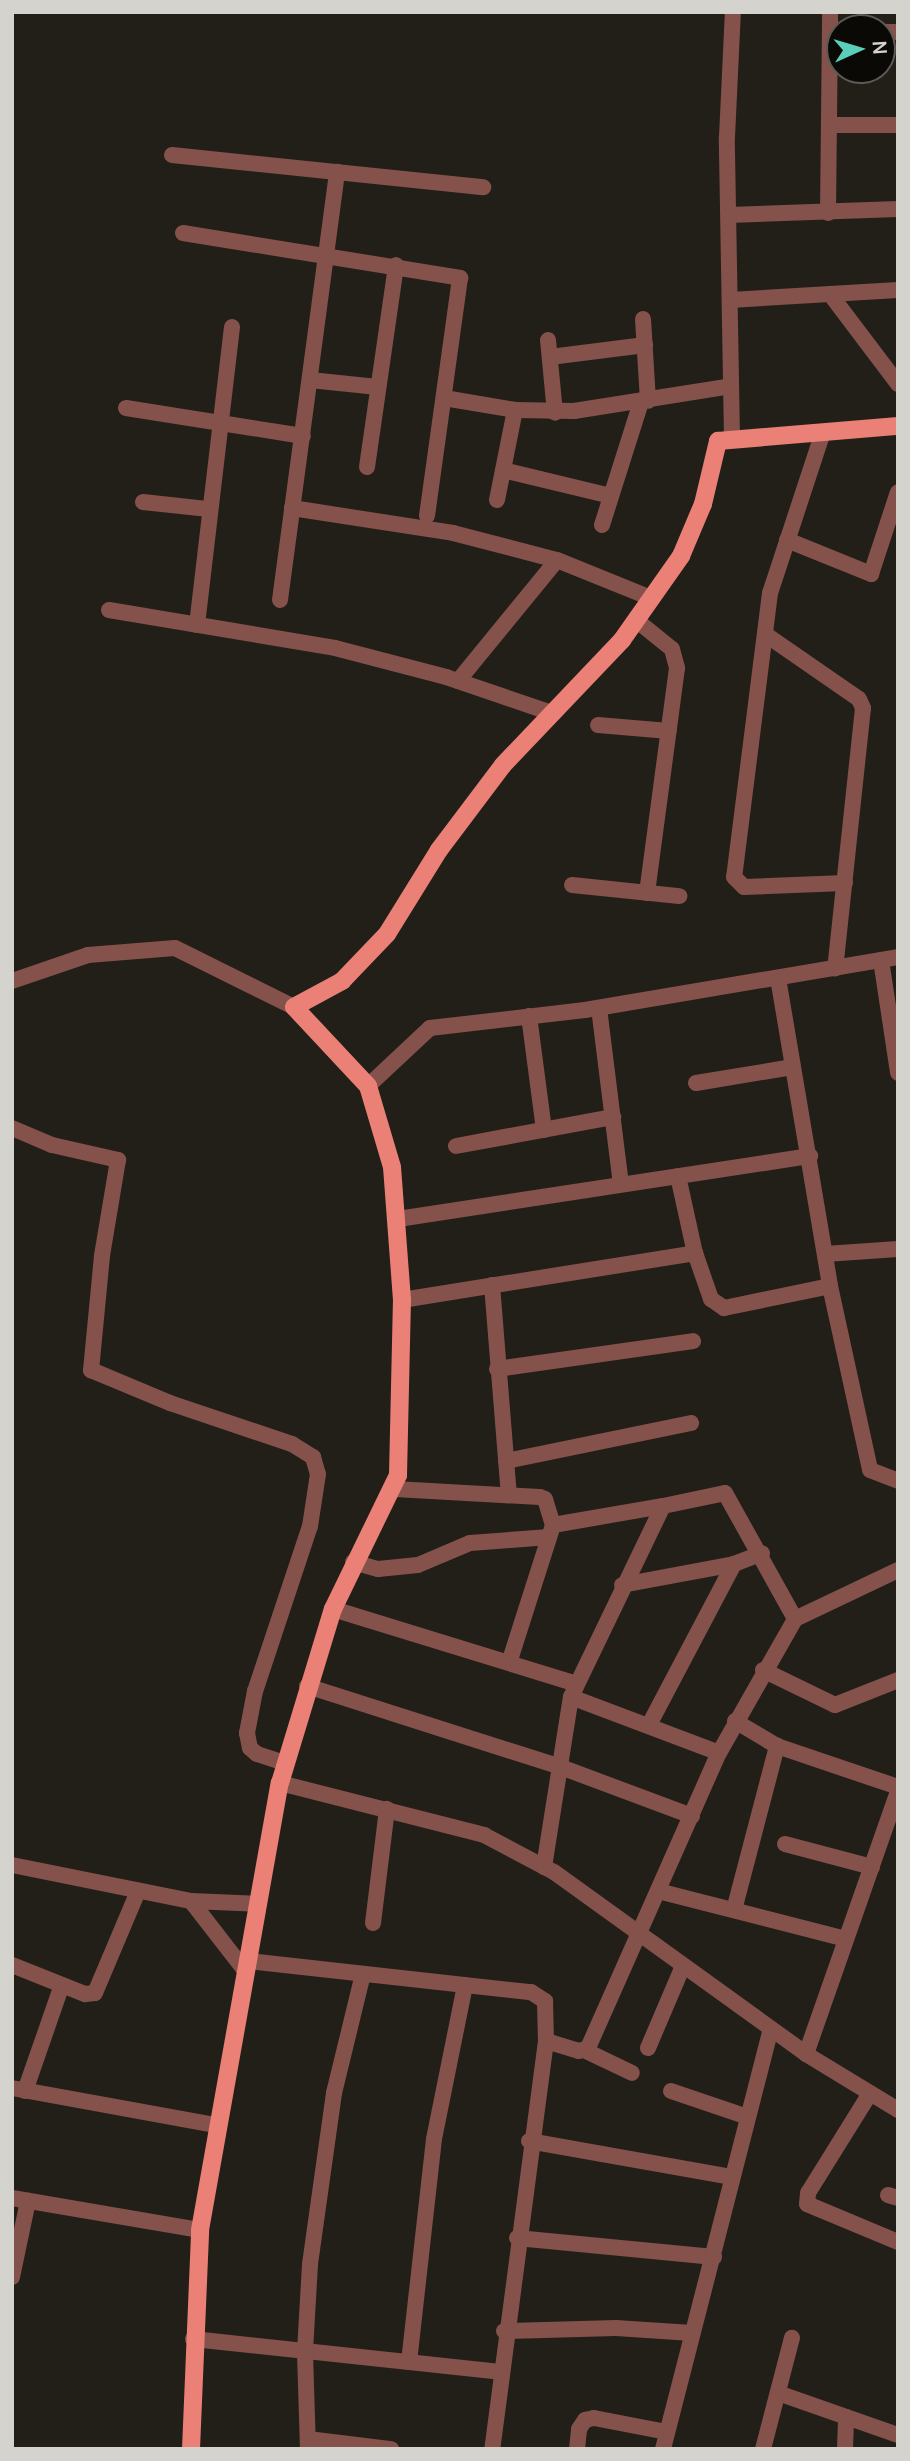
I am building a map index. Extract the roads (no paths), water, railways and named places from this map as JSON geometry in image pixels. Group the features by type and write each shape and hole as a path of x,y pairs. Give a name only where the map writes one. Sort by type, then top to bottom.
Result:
{"main road":[{"path":"191,2449 200,2230 216,2124 259,1904 279,1783 333,1609 353,1562 394,1489 402,1300 392,1167 368,1086 294,1007 342,981 387,934 439,850 549,712 622,640 652,598 690,536 703,504 715,445 732,438 898,426"}],"street":[{"path":"732,438 729,215 733,12"},
{"path":"828,213 832,84"},
{"path":"829,125 898,125"},
{"path":"172,155 483,187"},
{"path":"280,600 337,172"},
{"path":"729,215 898,209"},
{"path":"183,233 396,265 460,278 427,516"},
{"path":"367,467 396,265"},
{"path":"730,300 898,290"},
{"path":"830,294 898,384"},
{"path":"601,525 645,401 643,319"},
{"path":"197,625 207,509 232,327"},
{"path":"548,340 554,412"},
{"path":"550,357 645,345"},
{"path":"310,380 378,387"},
{"path":"444,398 515,410 554,412 645,401 731,386"},
{"path":"126,408 303,436"},
{"path":"497,500 515,410"},
{"path":"823,432 770,593 734,877 744,887 845,883"},
{"path":"503,470 611,496"},
{"path":"787,540 871,574 898,492"},
{"path":"143,502 207,509"},
{"path":"292,508 453,533 557,560 652,598"},
{"path":"458,681 557,560"},
{"path":"109,610 335,649 458,681 549,712"},
{"path":"636,620 676,657 647,893"},
{"path":"765,634 859,699 863,708 835,969"},
{"path":"597,725 669,731"},
{"path":"572,885 679,896"},
{"path":"12,981 88,955 175,948 294,1007"},
{"path":"368,1086 430,1028 600,1008 898,957"},
{"path":"881,960 898,1073"},
{"path":"778,978 830,1286 870,1470 898,1481"},
{"path":"600,1008 621,1184"},
{"path":"529,1016 544,1130"},
{"path":"696,1083 793,1067"},
{"path":"456,1146 613,1117"},
{"path":"12,1128 52,1145 118,1160 90,1370 170,1403 280,1439 313,1457 318,1474 310,1526 255,1692 247,1732 250,1748 257,1754 284,1763"},
{"path":"398,1219 810,1156"},
{"path":"678,1176 695,1253 710,1299 724,1308 830,1286"},
{"path":"825,1254 898,1249"},
{"path":"402,1300 695,1253"},
{"path":"492,1286 509,1495"},
{"path":"498,1369 693,1341"},
{"path":"506,1461 691,1423"},
{"path":"394,1489 545,1499 551,1531 509,1663"},
{"path":"353,1562 378,1569 418,1565 470,1543 551,1531 725,1493 762,1553 795,1619"},
{"path":"544,1867 558,1766 574,1690 622,1585 663,1506"},
{"path":"622,1585 734,1564 762,1553"},
{"path":"649,1725 734,1564"},
{"path":"584,2050 719,1753 763,1670 795,1619 898,1570"},
{"path":"333,1609 509,1663 719,1753"},
{"path":"763,1670 835,1705 898,1680"},
{"path":"307,1686 558,1766 692,1816"},
{"path":"735,1721 776,1746 898,1790 806,2054"},
{"path":"734,1910 776,1746"},
{"path":"279,1783 484,1835 544,1867 806,2054 869,2095 898,2110"},
{"path":"373,1923 387,1809"},
{"path":"785,1844 872,1867"},
{"path":"13,1867 191,1901 259,1904"},
{"path":"12,1965 90,1994 98,1988 138,1891"},
{"path":"658,1891 846,1939"},
{"path":"191,1901 247,1966 363,1974 465,1985 541,1997 547,2008 546,2041 517,2238 492,2449"},
{"path":"648,2048 683,1966"},
{"path":"363,1974 334,2093 310,2264 305,2351 308,2444 391,2449"},
{"path":"62,1985 18,2090 216,2124"},
{"path":"409,2362 435,2138 465,1985"},
{"path":"663,2449 771,2029"},
{"path":"546,2041 584,2050 632,2073"},
{"path":"671,2091 748,2117"},
{"path":"869,2095 808,2193 807,2204 898,2242"},
{"path":"530,2141 731,2177"},
{"path":"12,2277 20,2199 200,2230"},
{"path":"517,2238 714,2257"},
{"path":"505,2331 616,2329 692,2333"},
{"path":"763,2449 792,2338"},
{"path":"194,2339 500,2372"},
{"path":"778,2393 898,2435"},
{"path":"845,2449 846,2417"},
{"path":"577,2449 579,2429 584,2420 594,2418 667,2432"}]}
